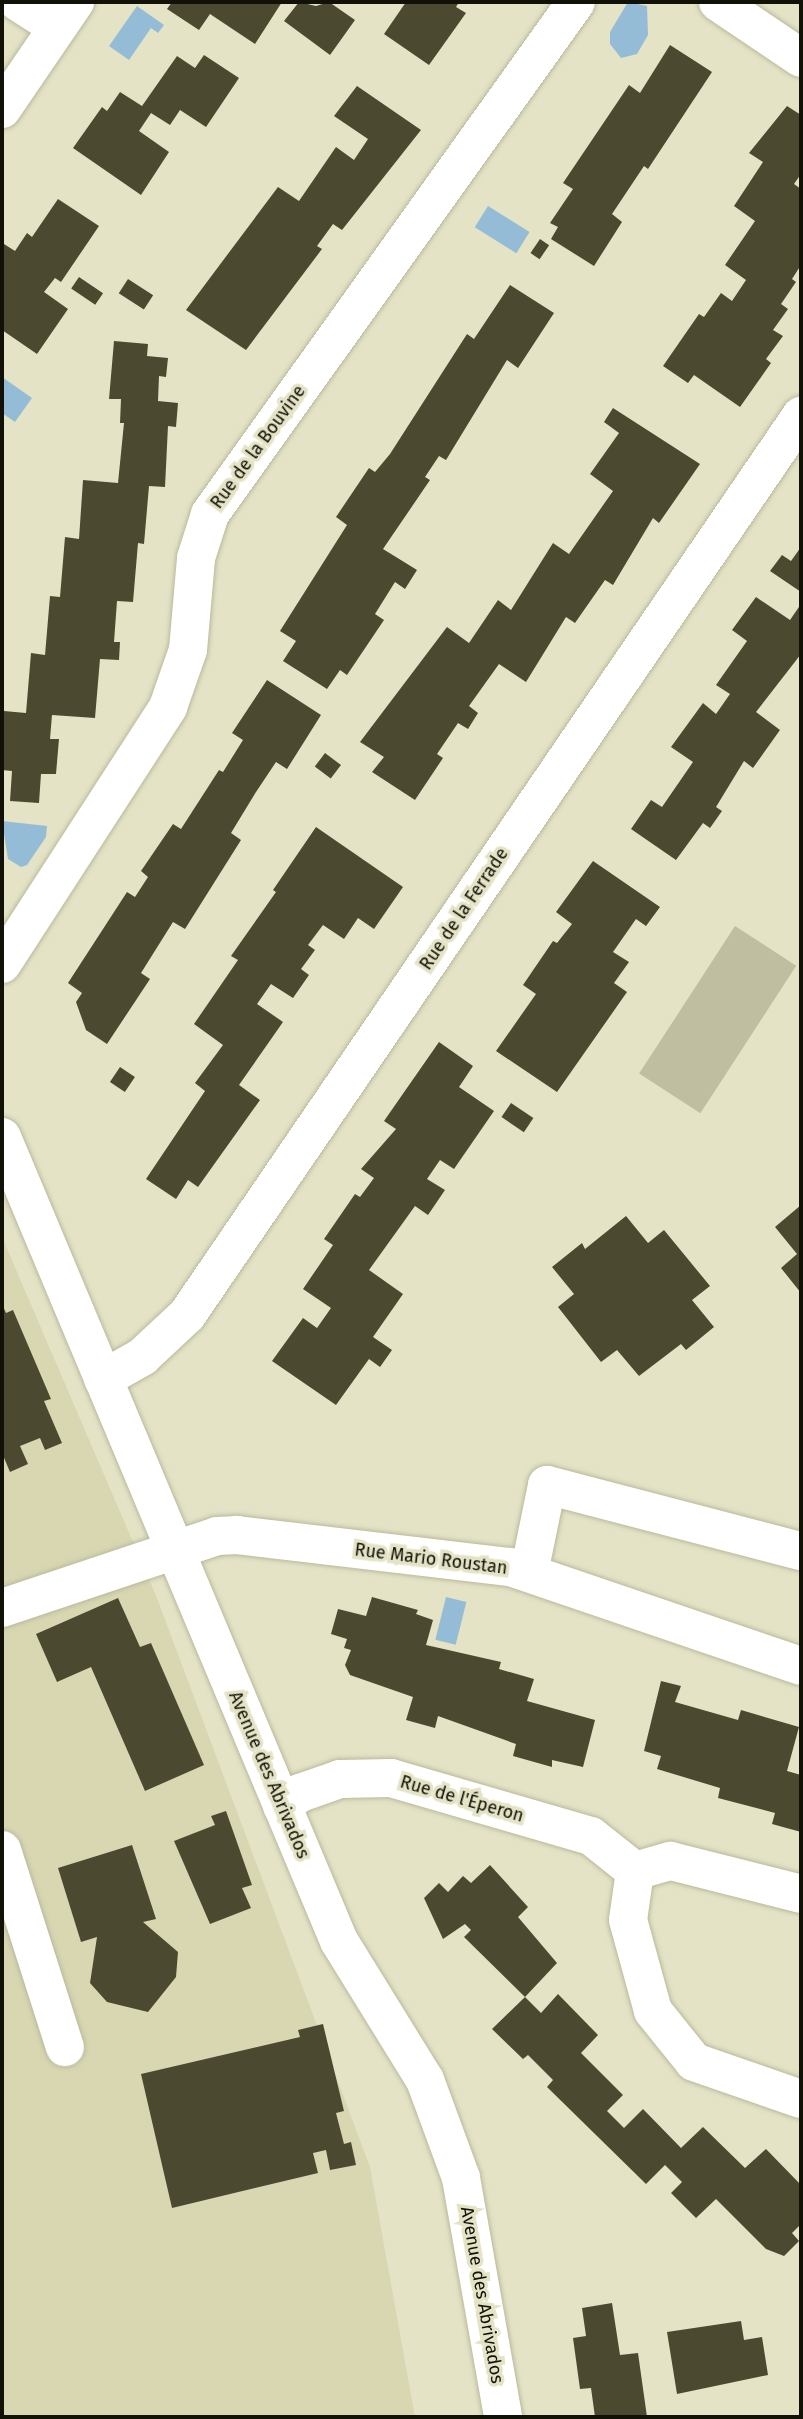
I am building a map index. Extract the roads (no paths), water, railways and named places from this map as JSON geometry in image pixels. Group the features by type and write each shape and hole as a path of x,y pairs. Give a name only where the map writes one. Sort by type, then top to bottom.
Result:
{"street":[{"path":"2,109 66,15 18,2"},
{"name":"Rue de la Bouvine","path":"2,964 168,707 188,650 196,558 210,514 576,2"},
{"path":"718,2 801,58"},
{"name":"Rue de la Ferrade","path":"103,1379 142,1357 187,1315 801,416"},
{"name":"Avenue des Abrivados","path":"2,1137 339,1941 425,2080 461,2178 503,2417"},
{"path":"529,1573 547,1485 801,1551"},
{"name":"Rue Mario Roustan","path":"2,1608 218,1536 237,1535 510,1567 801,1666"},
{"name":"Rue de l'Éperon","path":"282,1807 300,1793 340,1779 391,1778 591,1836 635,1871"},
{"path":"2,1850 65,2047"},
{"path":"801,1894 671,1861 635,1871 628,1920 653,2011 694,2062 801,2099"}],"water":[{"path":"628,2 647,6 648,35 637,54 621,58 610,44 610,32"},
{"path":"137,6 164,25 158,33 151,28 129,60 109,46"},
{"path":"488,206 530,232 516,253 475,227"},
{"path":"2,377 32,398 15,422 2,413"},
{"path":"2,821 47,826 46,837 27,865 21,867 8,859"},
{"path":"446,1597 466,1602 456,1645 435,1640"}]}
